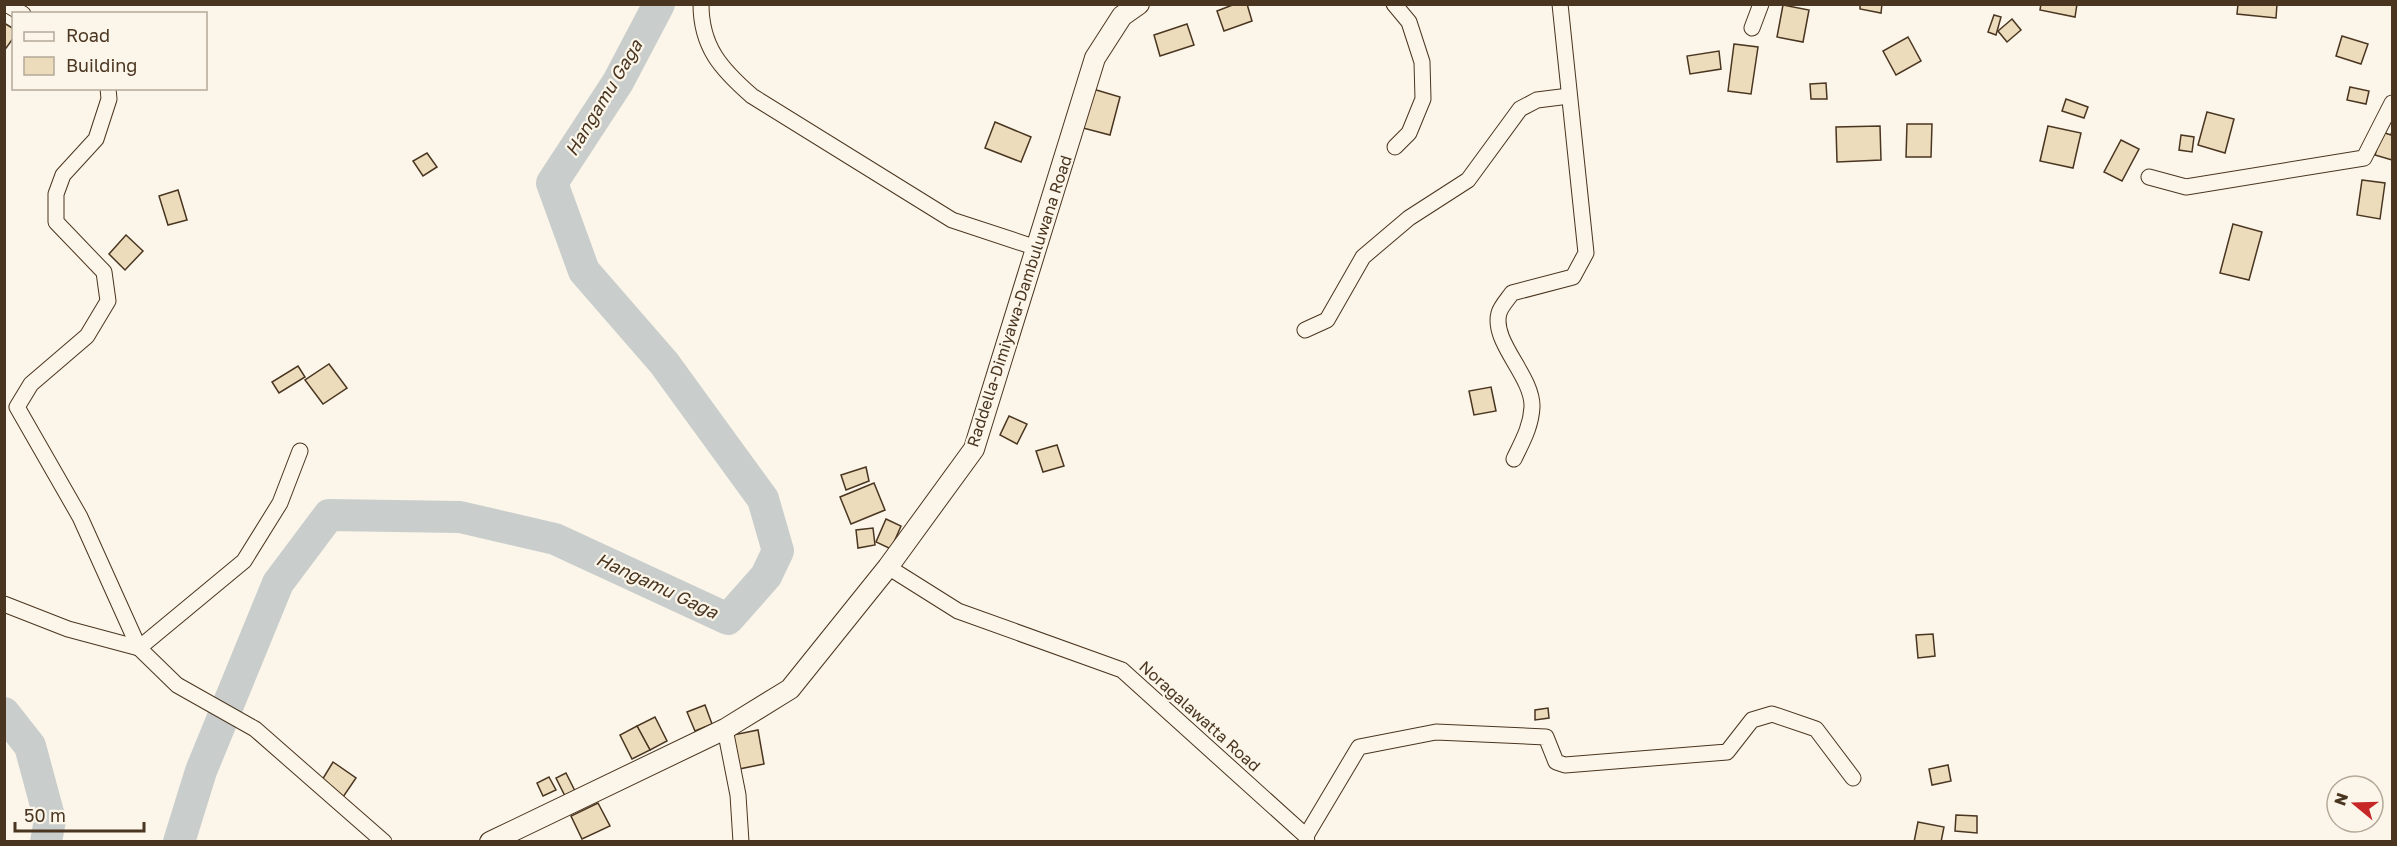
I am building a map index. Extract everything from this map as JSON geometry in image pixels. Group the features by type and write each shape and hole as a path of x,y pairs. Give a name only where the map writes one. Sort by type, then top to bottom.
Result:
{"street":[{"path":"6,4 20,12"},
{"path":"701,4 701,16 711,53 729,75 752,96 952,220 1037,248"},
{"name":"Raddella-Dimiyawa-Dambuluwana Road","path":"490,842 725,729 790,689 888,567 974,449 1095,58 1122,16 1139,4"},
{"path":"1394,4 1409,22 1422,62 1424,99 1409,133 1395,147"},
{"path":"1514,459 1529,427 1532,405 1528,386 1501,336 1499,313 1512,293 1573,277 1586,253 1560,4"},
{"path":"1752,28 1761,4"},
{"path":"108,90 109,99 96,139 63,175 56,194 57,222 104,272 108,301 87,336 31,384 17,407 80,517 139,648 177,685 255,729 384,842"},
{"path":"1305,330 1327,320 1363,257 1409,218 1468,180 1520,109 1537,100 1569,96"},
{"path":"2150,177 2186,187 2364,158 2392,103"},
{"path":"139,648 244,561 280,503 300,451"},
{"name":"Noragalawatta Road","path":"888,567 958,610 1122,670 1306,839"},
{"path":"4,604 68,629 139,648"},
{"path":"1306,839 1359,747 1436,732 1546,737 1556,762 1565,765 1727,752 1752,720 1772,714 1816,729 1853,778"},
{"path":"725,729 738,795 741,842"}],"building":[{"path":"1235,4 1247,4 1252,21 1224,31 1217,11"},
{"path":"1860,4 1882,4 1881,13 1860,9"},
{"path":"2041,4 2077,4 2075,17 2040,10"},
{"path":"2238,4 2277,4 2276,18 2237,14"},
{"path":"1783,5 1809,10 1803,42 1777,37"},
{"path":"1994,15 2001,17 1996,35 1988,32"},
{"path":"2012,19 2021,30 2007,42 1998,31"},
{"path":"4,23 12,28 12,40 4,51"},
{"path":"1187,24 1194,45 1160,56 1154,35"},
{"path":"2342,36 2368,44 2361,64 2336,56"},
{"path":"1908,37 1921,61 1896,75 1883,51"},
{"path":"1734,44 1758,47 1751,94 1728,91"},
{"path":"1719,51 1721,69 1690,74 1687,56"},
{"path":"1826,83 1827,99 1811,99 1810,84"},
{"path":"2350,87 2369,91 2366,104 2347,100"},
{"path":"1093,89 1120,97 1110,135 1083,128"},
{"path":"2066,99 2088,107 2084,118 2062,111"},
{"path":"2207,112 2234,119 2225,153 2198,145"},
{"path":"995,122 1031,137 1021,162 985,148"},
{"path":"1907,124 1932,124 1931,157 1906,157"},
{"path":"1880,126 1881,160 1837,162 1836,127"},
{"path":"2048,126 2081,133 2073,168 2040,161"},
{"path":"2392,131 2392,160 2375,155 2382,132 2391,135"},
{"path":"2181,135 2194,137 2192,152 2179,150"},
{"path":"2121,140 2139,149 2122,181 2104,172"},
{"path":"427,153 437,167 423,176 413,161"},
{"path":"2362,180 2385,183 2380,219 2357,215"},
{"path":"178,190 187,220 168,225 159,196"},
{"path":"2233,224 2262,232 2249,280 2220,273"},
{"path":"126,235 143,251 125,270 109,254"},
{"path":"329,364 347,388 323,404 305,380"},
{"path":"298,366 305,377 279,393 272,382"},
{"path":"1491,387 1496,411 1474,415 1469,391"},
{"path":"1009,416 1027,424 1017,444 1000,435"},
{"path":"1057,445 1064,466 1043,472 1036,451"},
{"path":"866,467 869,481 846,490 841,475"},
{"path":"874,483 885,510 851,524 840,497"},
{"path":"886,519 901,526 891,549 876,542"},
{"path":"873,528 875,545 858,548 856,530"},
{"path":"1933,634 1935,656 1918,658 1916,635"},
{"path":"705,705 712,724 695,731 687,712"},
{"path":"1548,708 1549,718 1535,720 1535,710"},
{"path":"655,717 667,741 650,750 637,726"},
{"path":"637,726 650,750 632,759 620,735"},
{"path":"758,730 764,764 739,769 733,735"},
{"path":"333,762 356,778 341,800 319,785"},
{"path":"1948,765 1951,781 1932,785 1929,769"},
{"path":"566,773 575,791 565,796 556,778"},
{"path":"549,777 556,790 543,796 537,783"},
{"path":"598,803 610,826 582,839 571,816"},
{"path":"1956,815 1977,816 1977,833 1955,831"},
{"path":"1918,822 1944,827 1941,842 1914,842"}],"waterway":[{"name":"Hangamu Gaga","path":"179,842 201,771 278,583 329,515 460,517 555,539 728,619 766,576 778,551 763,499 664,363 584,271 552,183 618,82 659,4"},
{"name":"Hangamu Gaga","path":"4,713 30,746 50,820 46,842"}]}
